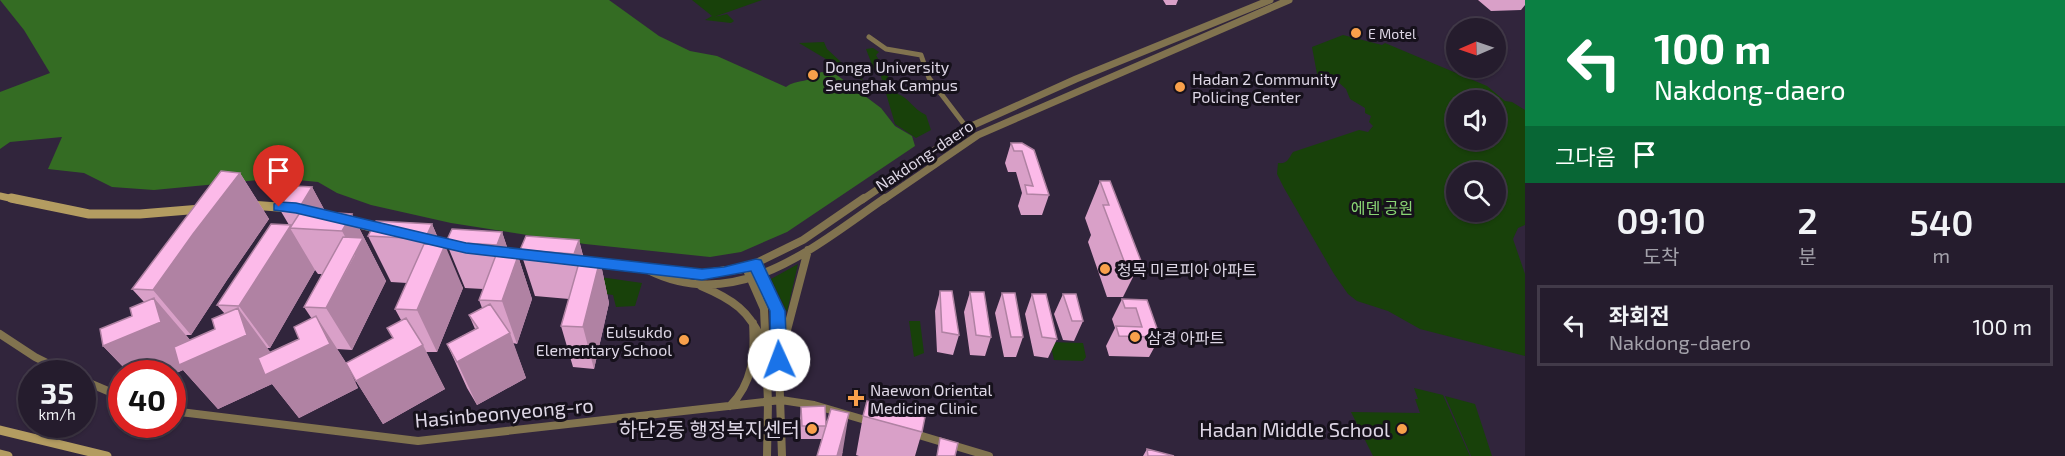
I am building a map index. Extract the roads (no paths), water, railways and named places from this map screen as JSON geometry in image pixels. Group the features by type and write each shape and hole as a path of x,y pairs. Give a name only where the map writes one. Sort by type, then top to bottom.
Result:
{"main road":[{"path":"0,196 89,214 140,214 213,208"},
{"path":"244,205 296,208"},
{"path":"341,220 397,233"},
{"path":"490,250 537,256"},
{"name":"Nakdong-daero","path":"585,261 702,274 746,268"},
{"path":"0,430 107,456"},
{"path":"0,454 8,456"}],"street":[{"name":"Nakdong-daero","path":"746,268 802,240 967,128 1076,79 1270,0"},
{"name":"Nakdong-daero","path":"644,268 662,277 717,284 762,275 808,250 978,135 1289,0"},
{"path":"869,37 886,49 921,55 929,78 967,128 978,135"},
{"path":"1178,38 1187,44"},
{"path":"779,360 808,250"},
{"path":"756,264 777,311 782,456"},
{"path":"746,268 764,309 768,402 767,456"},
{"path":"689,282 737,302 753,319 766,357"},
{"path":"729,406 740,397 749,377 755,351 753,319"},
{"path":"0,334 41,360"},
{"path":"781,400 814,405 882,425"},
{"name":"Hasinbeonyeong-ro","path":"186,413 418,441 781,400"},
{"path":"905,431 965,452 989,456"}],"place":[{"name":"E Motel","path":"1356,33"},
{"name":"Donga University Seunghak Campus","path":"813,75"},
{"name":"Hadan 2 Community Policing Center","path":"1180,87"},
{"name":"청목 미르피아 아파트","path":"1105,269"},
{"name":"삼경 아파트","path":"1135,337"},
{"name":"Eulsukdo Elementary School","path":"684,340"},
{"name":"Naewon Oriental Medicine Clinic","path":"856,398"},
{"name":"하단2동 행정복지센터","path":"812,429"},
{"name":"Hadan Middle School","path":"1402,429"}],"park label":[{"name":"에덴 공원","path":"1382,207"}]}
